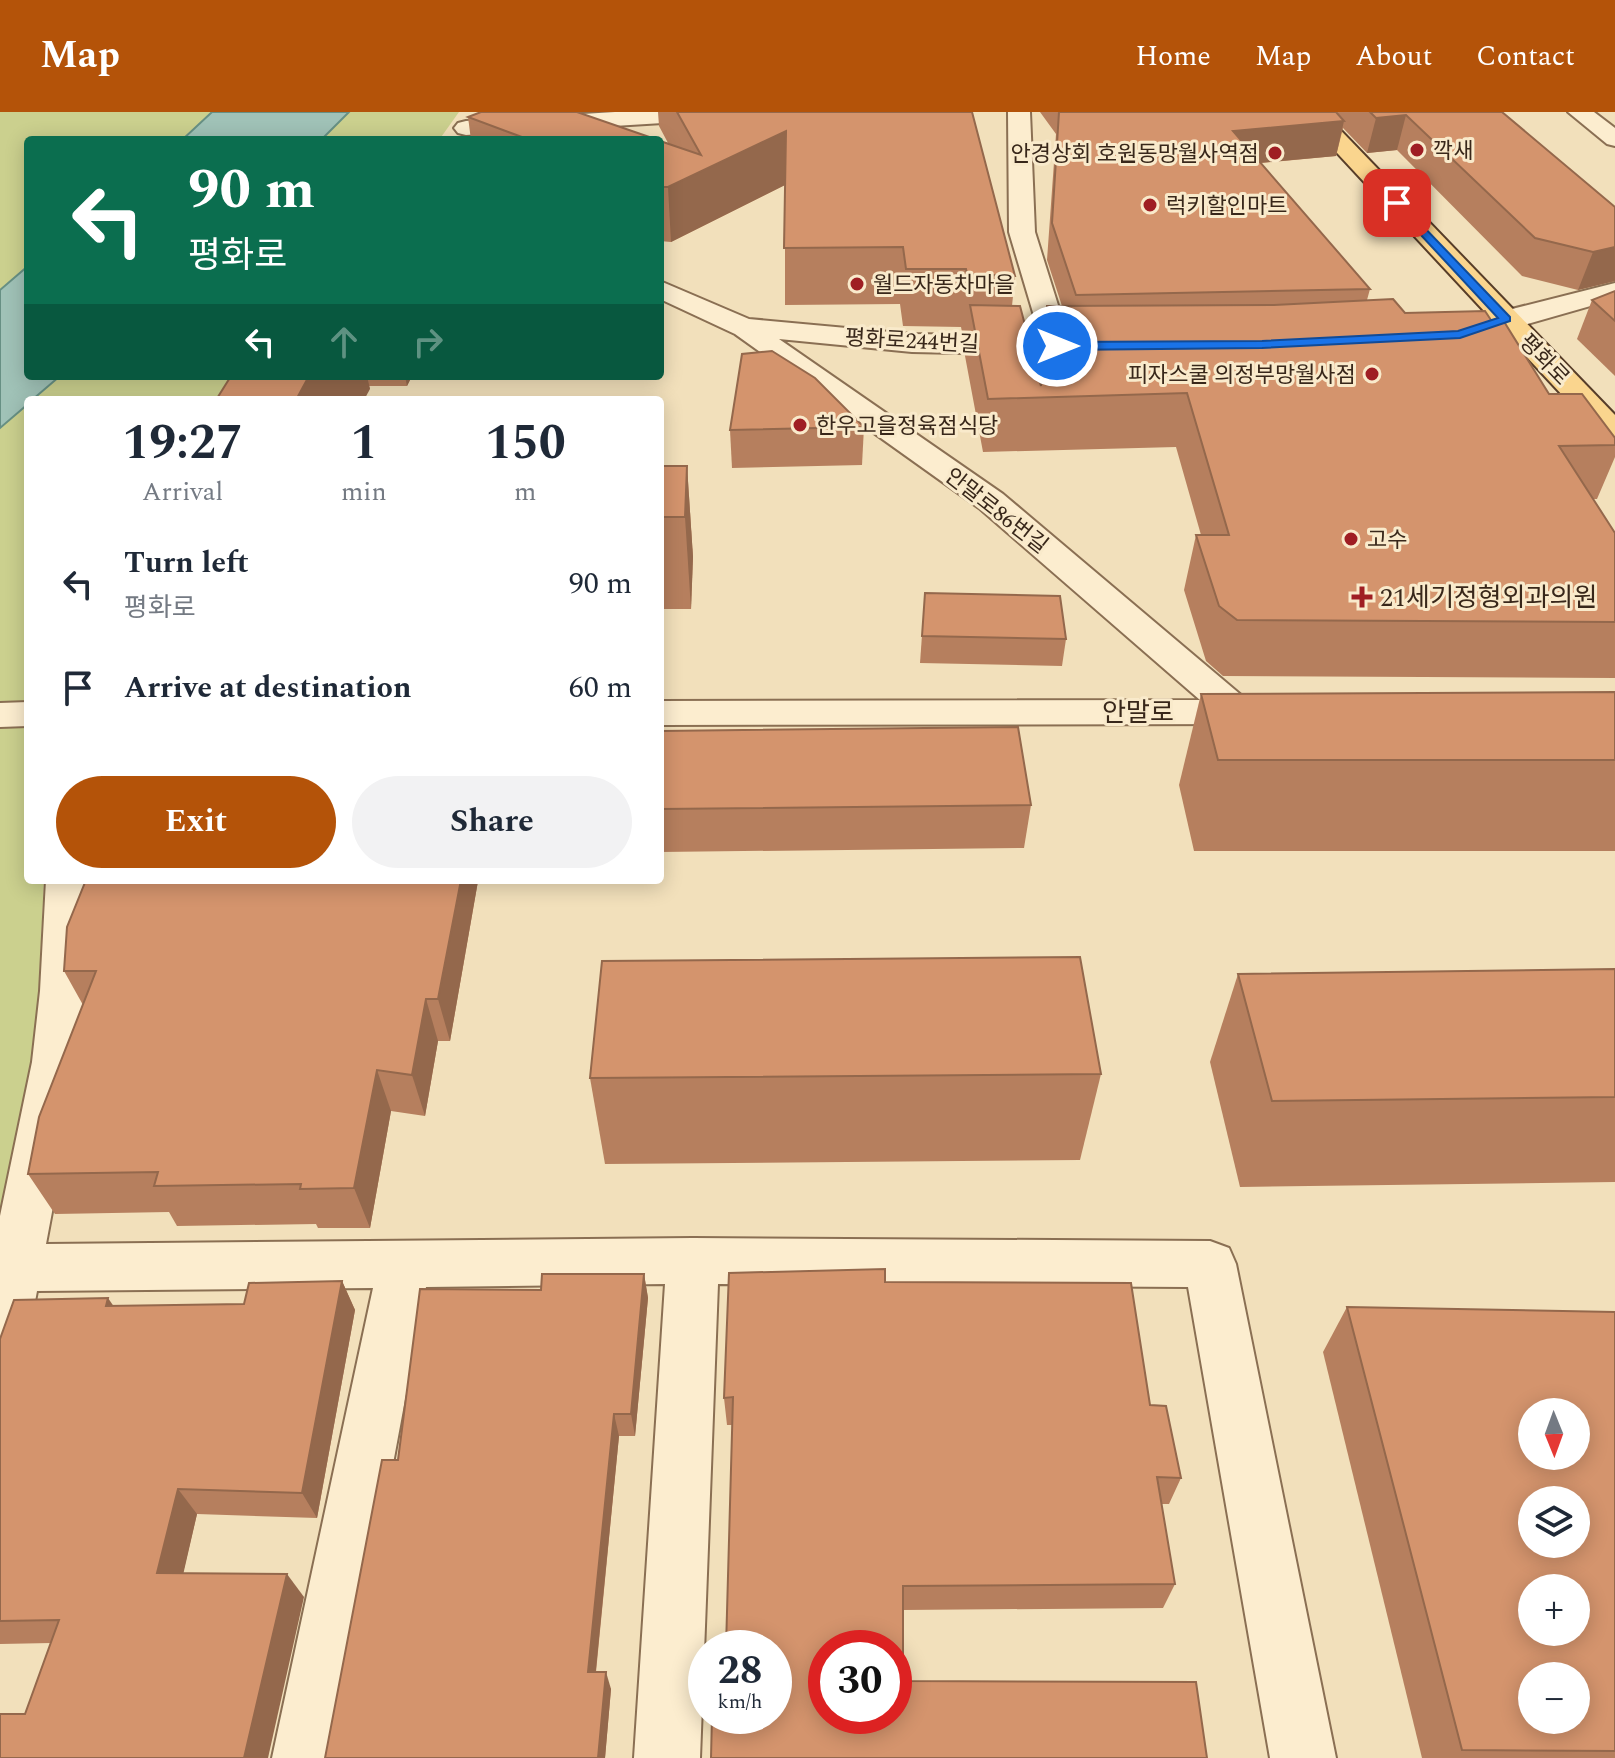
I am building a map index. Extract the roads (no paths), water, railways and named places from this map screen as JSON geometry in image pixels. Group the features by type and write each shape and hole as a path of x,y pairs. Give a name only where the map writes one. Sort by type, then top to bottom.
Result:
{"main road":[{"name":"평화로","path":"1310,112 1615,433"}],"street":[{"path":"466,127 728,112"},
{"path":"1019,112 1022,232 1057,346"},
{"path":"1579,112 1615,139"},
{"name":"평화로244번길","path":"664,291 743,327 912,343 1136,345"},
{"path":"1429,336 1460,334 1615,291"},
{"name":"안말로86번길","path":"743,327 991,501 1237,711"},
{"name":"안말로","path":"664,713 1284,712"},
{"path":"0,1345 18,1268 56,1062 63,991 67,884"},
{"path":"18,1268 693,1261 1210,1264 1303,1758"},
{"path":"667,1758 693,1261"},
{"path":"305,1758 404,1265"}],"water":[{"path":"212,112 349,112 325,136 186,136"},
{"path":"24,269 24,380 55,380 37,396 24,396 24,407 0,428 0,290"}],"place":[{"name":"깍새","path":"1417,150"},
{"name":"안경상회 호원동망월사역점","path":"1275,153"},
{"name":"럭키할인마트","path":"1150,205"},
{"name":"월드자동차마을","path":"857,284"},
{"name":"피자스쿨 의정부망월사점","path":"1372,374"},
{"name":"한우고을정육점식당","path":"800,425"},
{"name":"고수","path":"1351,539"},
{"name":"21세기정형외과의원","path":"1362,597"}]}
